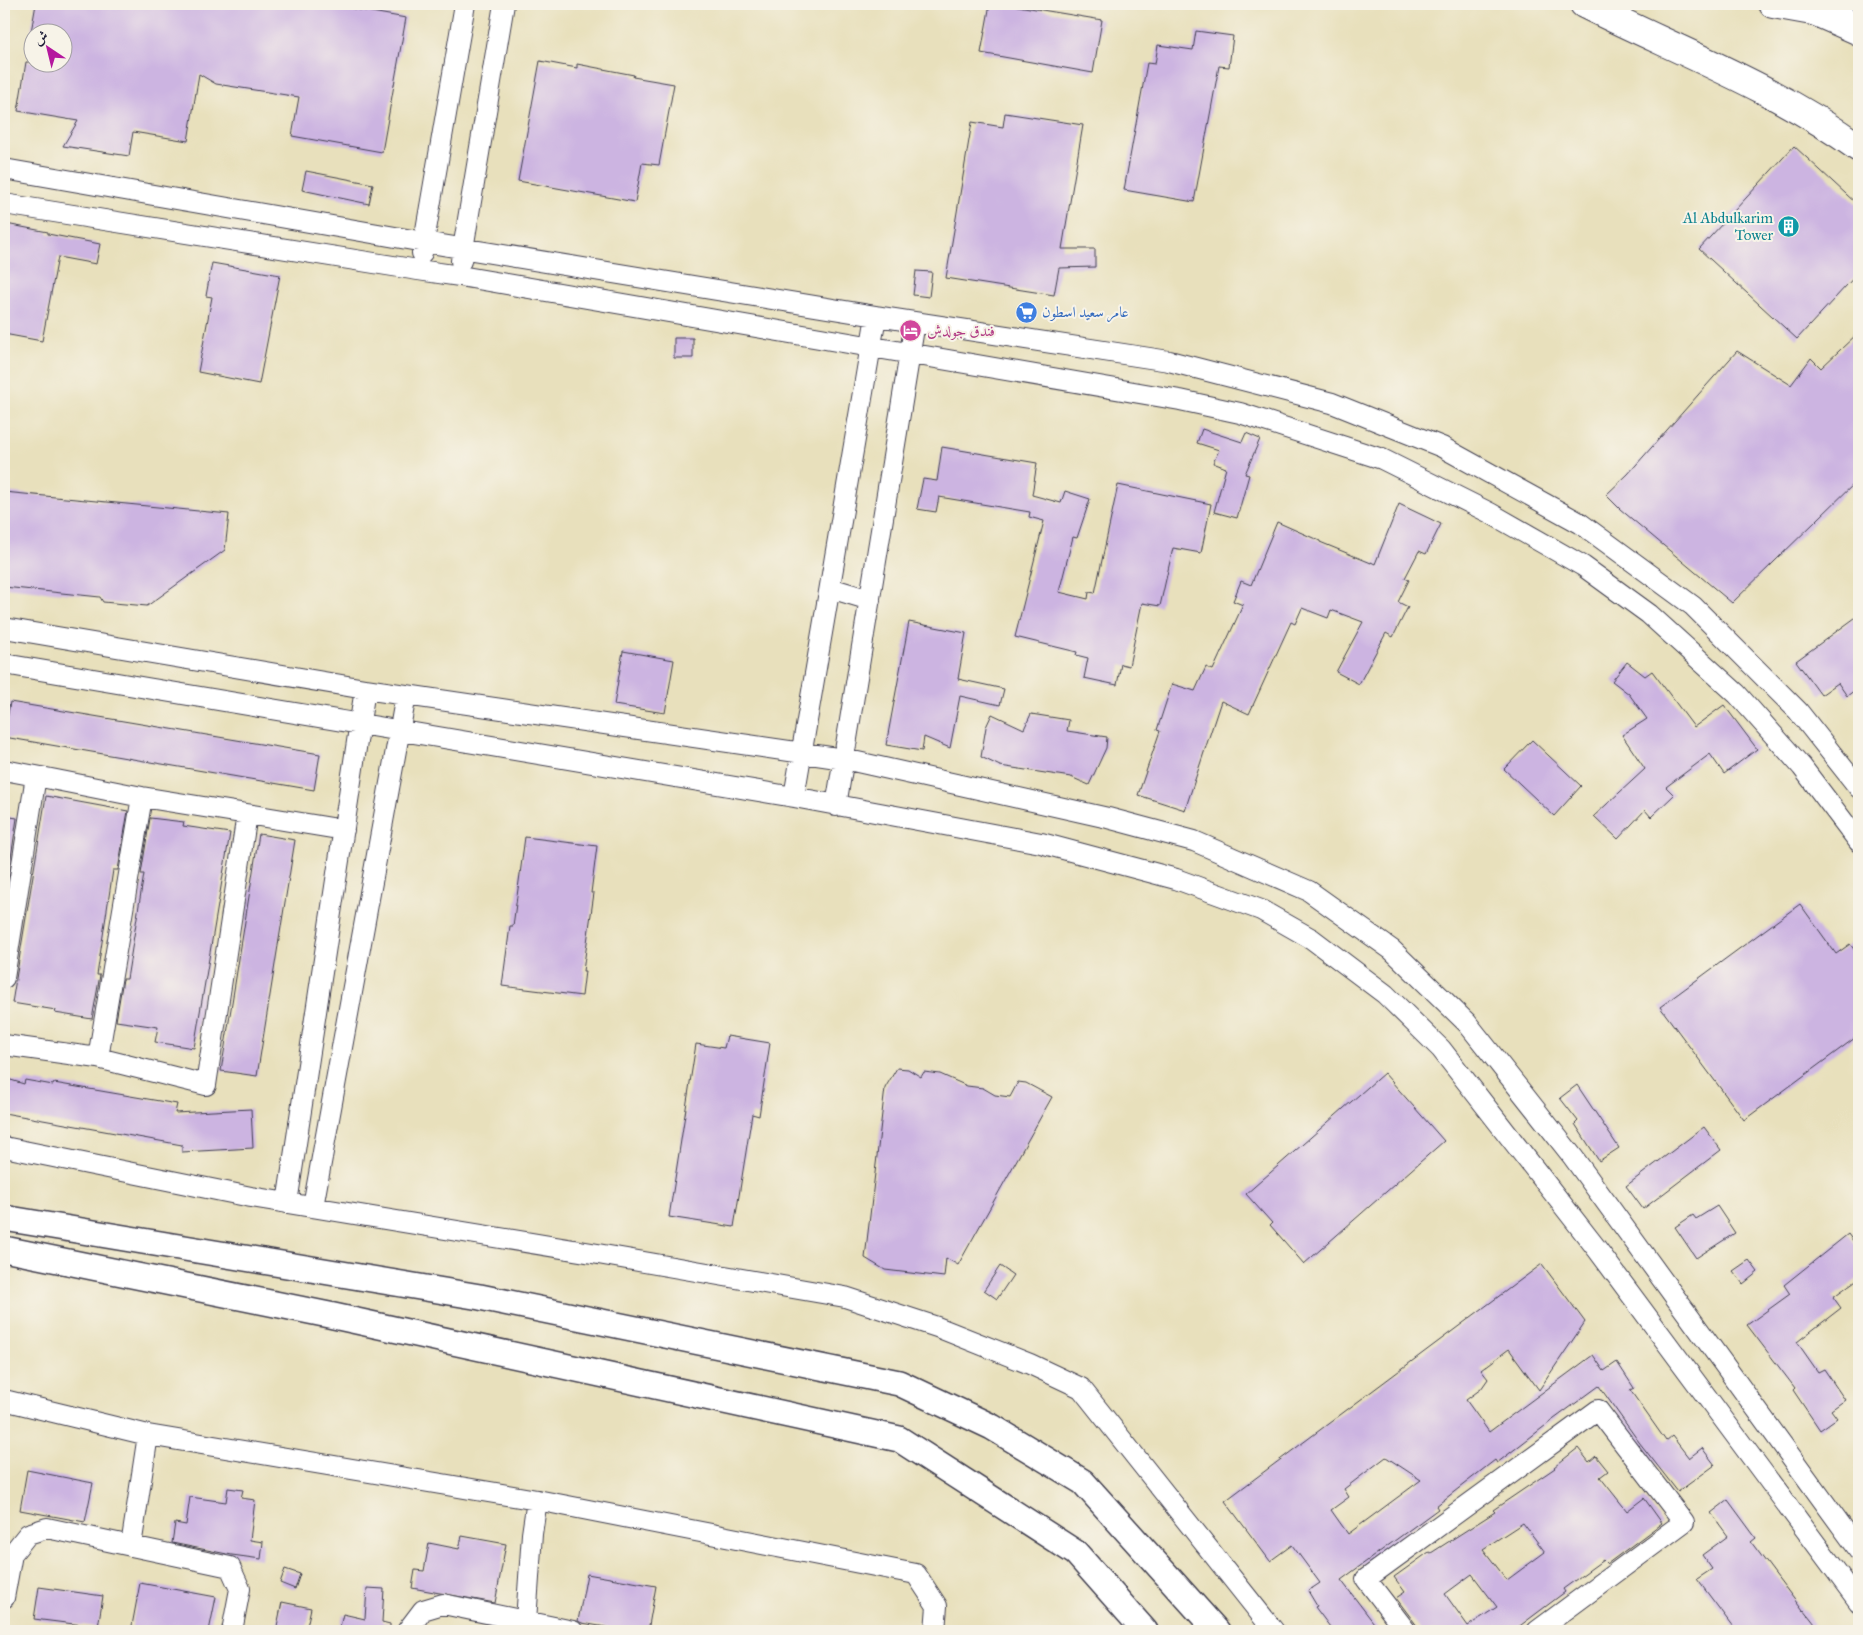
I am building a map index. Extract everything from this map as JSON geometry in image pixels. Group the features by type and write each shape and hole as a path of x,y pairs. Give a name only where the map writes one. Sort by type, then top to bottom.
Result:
{"main road":[{"path":"1584,4 1734,75 1831,127 1859,148"},
{"path":"1773,4 1859,20"},
{"path":"1816,12 1859,31"}],"street":[{"path":"418,270 465,4"},
{"path":"460,276 463,247 504,4"},
{"path":"4,169 424,242 876,316 1169,361 1332,403 1442,447 1580,524 1693,606 1798,711 1859,788"},
{"path":"4,204 460,276 1180,400 1240,413 1382,459 1490,514 1583,566 1649,614 1738,694 1802,768 1859,842"},
{"path":"794,797 876,316"},
{"path":"836,806 915,322"},
{"path":"830,588 870,600"},
{"path":"4,628 365,689 844,759 1108,818 1194,841 1308,891 1392,950 1467,1022 1573,1157 1859,1550"},
{"path":"4,664 794,797 1041,843 1176,879 1261,910 1312,939 1385,994 1441,1049 1597,1249 1859,1602"},
{"path":"287,1203 365,689"},
{"path":"313,1207 406,695"},
{"path":"4,770 142,797 344,830"},
{"path":"4,978 36,776"},
{"path":"98,1058 142,797"},
{"path":"4,1045 98,1058 206,1084 247,814"},
{"path":"4,1147 251,1197 598,1254 845,1298 937,1327 1030,1364 1081,1388 1274,1631"},
{"path":"4,1218 480,1297 898,1382 992,1428 1083,1482 1217,1631"},
{"path":"4,1249 330,1315 899,1439 1076,1553 1145,1631"},
{"path":"4,1400 148,1435 537,1500 916,1574 937,1606 935,1631"},
{"path":"1406,1631 1366,1579 1598,1410 1684,1522 1537,1631"},
{"path":"131,1546 148,1435"},
{"path":"526,1621 532,1534 537,1500"},
{"path":"4,1598 12,1554 28,1534 47,1528 230,1567 240,1589 232,1631"},
{"path":"407,1631 424,1610 443,1604 573,1631"}],"building":[{"path":"36,4 326,4 406,18 382,152 292,136 299,97 216,84 199,74 188,141 133,132 129,156 63,146 78,121 18,111 24,72 72,72 72,22 33,22"},
{"path":"990,4 1006,4 1102,20 1093,73 981,53"},
{"path":"1196,31 1233,36 1229,67 1219,66 1194,202 1124,190 1147,63 1155,64 1158,45 1193,50"},
{"path":"540,61 577,68 577,64 674,84 659,165 642,163 635,202 518,181"},
{"path":"1005,113 1083,125 1062,249 1095,249 1095,267 1059,268 1054,295 946,278 972,122 1003,127"},
{"name":"Al Abdulkarim Tower","path":"1794,146 1859,206 1859,272 1797,339 1699,249"},
{"path":"306,171 373,184 369,204 302,190"},
{"path":"6,224 100,244 96,264 58,257 42,341 4,334 4,236"},
{"path":"212,263 280,275 259,384 198,372 212,297 206,296"},
{"path":"916,271 932,272 929,297 913,295"},
{"path":"1859,332 1859,479 1732,603 1620,509 1606,495 1628,474 1737,351 1791,385 1811,358 1821,368"},
{"path":"674,338 693,338 693,358 674,358"},
{"path":"1202,429 1242,442 1246,433 1260,439 1245,474 1249,475 1237,518 1214,512 1226,468 1213,463 1219,450 1197,443"},
{"path":"942,447 1037,463 1032,495 1061,503 1065,491 1090,499 1077,538 1073,537 1059,592 1088,599 1089,592 1095,593 1118,485 1211,504 1201,553 1173,548 1160,606 1142,603 1129,666 1121,664 1117,685 1084,678 1088,658 1076,655 1077,652 1015,637 1044,521 1029,517 1030,512 939,497 936,512 917,509 923,479 937,481"},
{"path":"4,492 229,514 225,550 147,606 103,602 100,597 4,587"},
{"path":"1399,504 1441,524 1426,554 1419,551 1405,578 1409,580 1398,602 1408,607 1393,637 1386,633 1359,684 1336,672 1363,622 1331,610 1328,618 1302,608 1295,624 1291,622 1249,714 1221,701 1185,810 1138,795 1160,731 1157,730 1172,684 1195,691 1206,667 1213,670 1243,605 1233,601 1241,581 1251,585 1277,522 1375,564"},
{"path":"1859,615 1859,687 1847,696 1838,683 1821,695 1796,661"},
{"path":"909,622 966,633 958,679 1004,689 1000,705 960,696 950,748 924,737 922,751 886,745"},
{"path":"623,651 674,660 665,713 614,705"},
{"path":"1627,662 1645,676 1652,671 1694,727 1724,705 1757,749 1724,774 1710,754 1666,787 1674,795 1651,817 1645,810 1618,839 1594,816 1645,769 1622,735 1647,719 1629,694 1612,681"},
{"path":"10,702 320,754 314,790 4,737"},
{"path":"992,714 1024,729 1031,714 1069,720 1067,731 1107,737 1106,748 1089,785 1071,777 1000,766 981,757 986,727"},
{"path":"1532,740 1581,786 1554,816 1504,769"},
{"path":"46,796 128,811 118,870 113,870 97,975 100,975 92,1019 55,1013 56,1010 12,1003"},
{"path":"4,816 17,818 6,890 4,889"},
{"path":"150,818 184,822 183,826 230,833 194,1048 155,1042 158,1027 116,1021 123,979 127,979 144,874 141,874"},
{"path":"259,834 295,840 257,1076 221,1071"},
{"path":"525,837 597,846 591,893 594,893 583,971 585,971 582,996 502,986 510,926 513,926"},
{"path":"1800,904 1836,954 1850,944 1859,956 1859,1035 1744,1120 1660,1007"},
{"path":"727,1036 770,1043 759,1116 752,1114 734,1227 669,1217 696,1044 724,1048"},
{"path":"897,1068 908,1069 921,1077 924,1072 940,1074 967,1086 983,1088 995,1095 1010,1097 1018,1082 1026,1083 1052,1097 958,1265 946,1258 944,1277 885,1270 865,1258 885,1088"},
{"path":"1384,1073 1444,1141 1304,1264 1270,1225 1272,1223 1246,1194"},
{"path":"4,1078 24,1084 25,1080 53,1085 54,1083 177,1104 175,1113 251,1109 253,1148 182,1152 182,1145 4,1113"},
{"path":"1577,1085 1619,1148 1599,1161 1575,1124 1578,1121 1560,1098"},
{"path":"1704,1127 1721,1150 1643,1209 1626,1186"},
{"path":"1717,1206 1735,1233 1696,1258 1675,1227 1693,1215 1696,1219"},
{"path":"1848,1234 1859,1249 1859,1278 1833,1297 1841,1308 1797,1342 1818,1372 1824,1369 1845,1400 1831,1410 1837,1418 1820,1430 1793,1390 1795,1388 1747,1325 1790,1294 1784,1285"},
{"path":"1749,1260 1758,1272 1743,1284 1733,1271"},
{"path":"1542,1264 1585,1322 1539,1390 1509,1349 1481,1370 1488,1379 1481,1389 1466,1400 1489,1432 1593,1355 1604,1371 1617,1362 1634,1388 1630,1390 1666,1441 1672,1436 1689,1458 1702,1448 1715,1465 1678,1492 1599,1386 1497,1463 1495,1460 1436,1506 1438,1509 1341,1580 1380,1631 1333,1631 1315,1607 1317,1606 1308,1591 1320,1583 1292,1545 1270,1561 1225,1501","holes":["1386,1457 1421,1480 1348,1534 1331,1510 1349,1497 1344,1489"]},
{"path":"1000,1266 1013,1275 997,1299 984,1290"},
{"path":"1578,1448 1589,1462 1596,1456 1608,1471 1600,1477 1627,1511 1644,1498 1662,1523 1607,1564 1603,1560 1563,1589 1565,1592 1513,1631 1421,1631 1396,1598 1405,1592 1394,1577 1429,1552 1431,1553 1495,1512 1493,1510","holes":["1523,1523 1545,1552 1507,1580 1483,1549","1472,1574 1497,1607 1468,1626 1445,1594"]},
{"path":"27,1470 93,1483 85,1522 20,1510"},
{"path":"228,1488 243,1490 241,1498 255,1500 250,1540 263,1542 261,1559 172,1543 175,1523 186,1525 190,1497 226,1502"},
{"path":"1728,1500 1756,1538 1751,1542 1815,1624 1805,1631 1736,1631 1697,1579 1712,1569 1702,1555 1728,1536 1711,1513"},
{"path":"462,1536 506,1544 495,1603 412,1588 415,1570 424,1571 429,1543 459,1549"},
{"path":"285,1569 300,1574 295,1589 280,1583"},
{"path":"587,1574 656,1586 648,1631 629,1631 578,1621"},
{"path":"140,1583 216,1597 209,1631 131,1631"},
{"path":"39,1587 103,1596 98,1627 34,1619"},
{"path":"367,1588 384,1589 382,1622 390,1624 390,1631 339,1631 343,1614 365,1619"},
{"path":"282,1602 311,1608 306,1631 276,1631"}],"place":[{"name":"Al Abdulkarim Tower","path":"1789,227"},
{"name":"عامر سعيد اسطون","path":"1026,312"},
{"name":"فندق جولدش","path":"911,331"}]}
